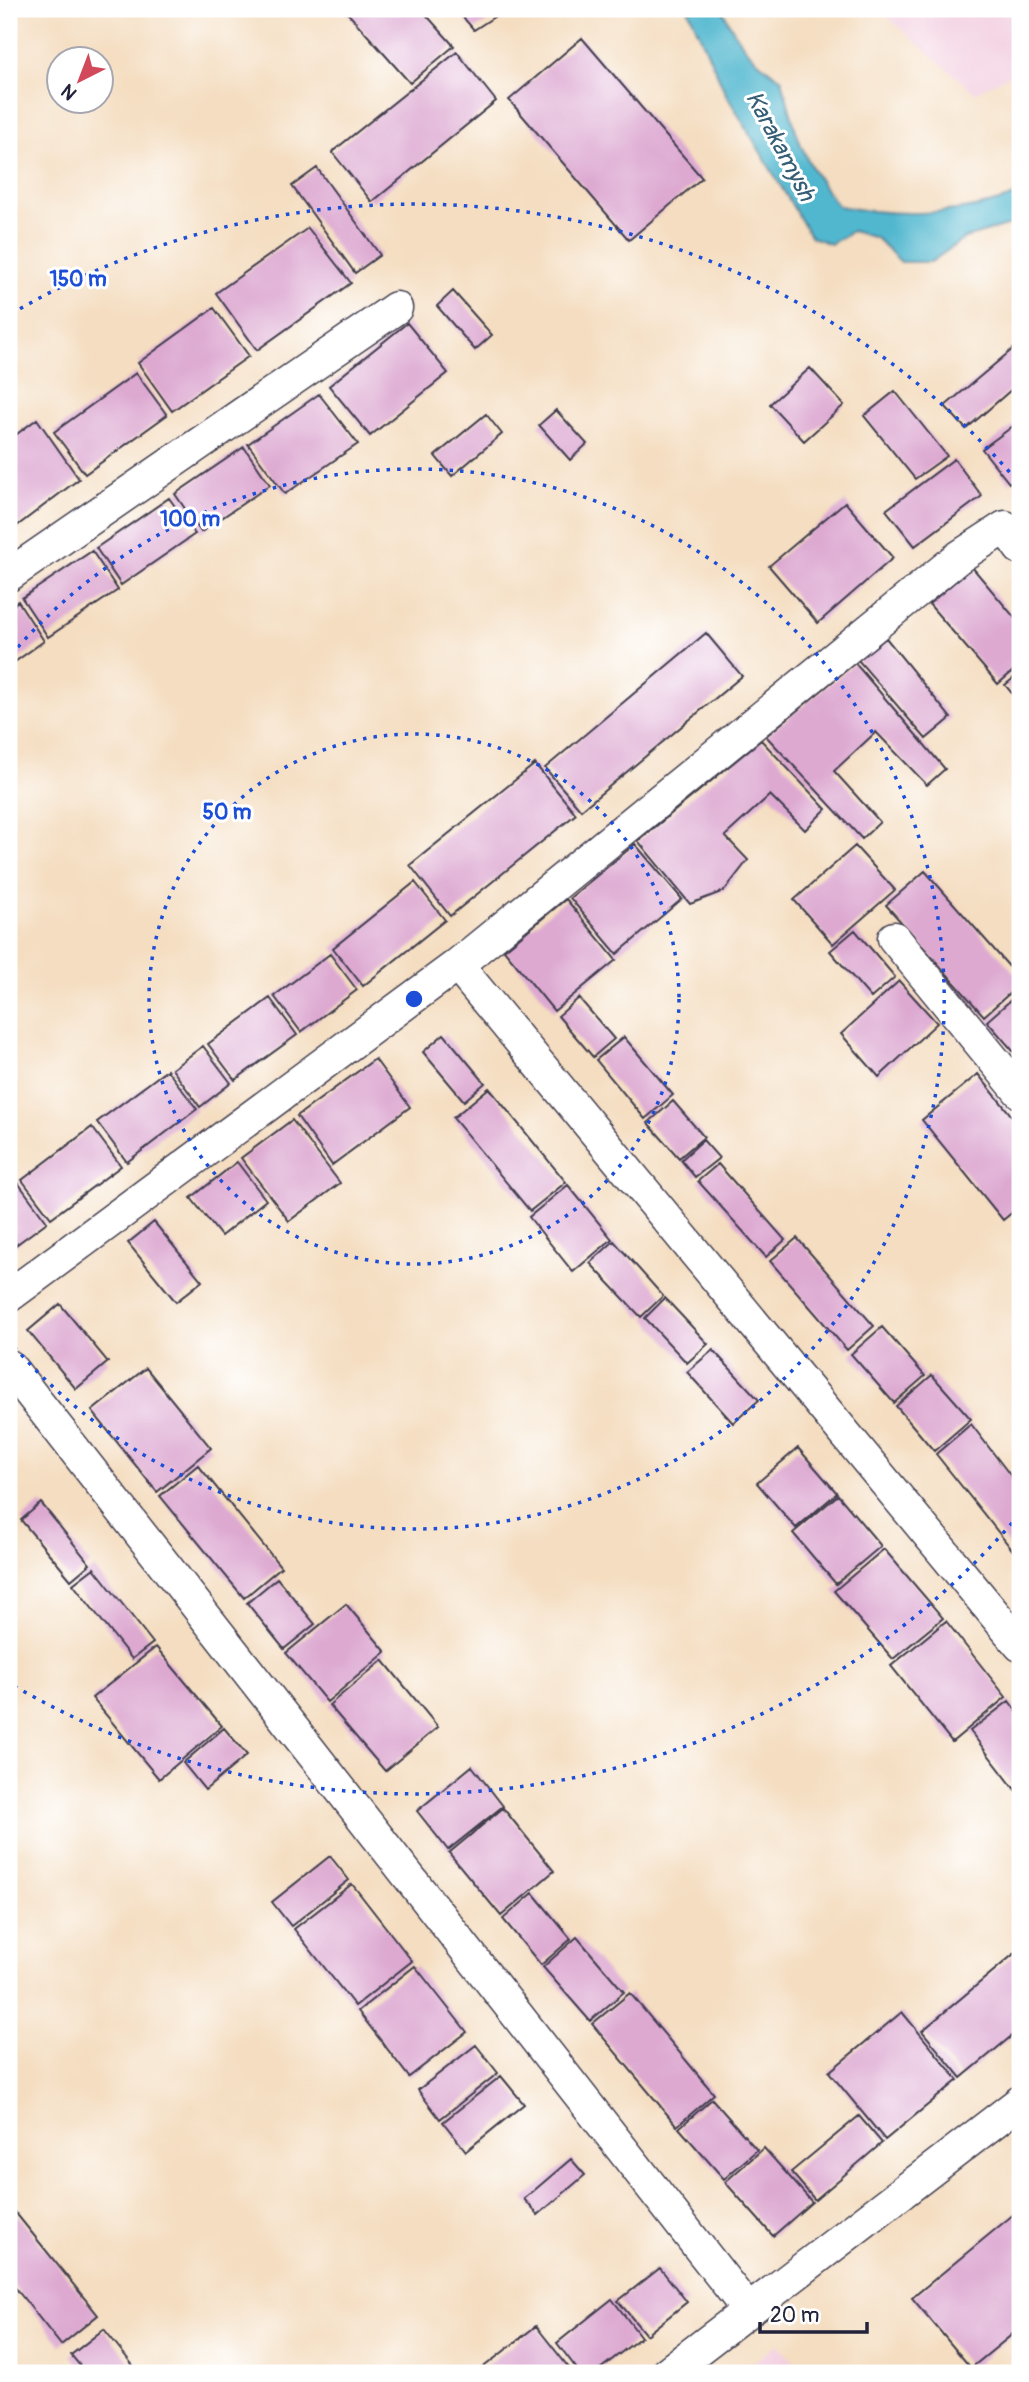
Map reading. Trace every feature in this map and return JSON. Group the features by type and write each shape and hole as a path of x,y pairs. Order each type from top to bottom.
{"street":[{"path":"9,575 396,308"},
{"path":"9,1296 457,965 959,557 1005,527 1020,548"},
{"path":"894,938 1020,1093"},
{"path":"457,965 1020,1645"},
{"path":"9,1366 748,2310"},
{"path":"667,2373 1020,2102"}],"shaded area":[{"path":"878,9 1020,9 1020,69 975,93"},
{"path":"778,2344 802,2373 739,2373"}],"water":[{"name":"Karakamysh","path":"688,9 722,9 746,49 782,79 801,146 816,175 838,206 883,212 930,212 976,207 1020,194 1020,222 965,238 931,262 901,262 876,238 852,231 831,244 811,237 726,94"}],"building":[{"path":"344,9 421,9 454,46 410,83"},
{"path":"456,9 506,9 474,30"},
{"path":"582,38 702,178 629,240 509,100"},
{"path":"457,52 496,101 372,202 332,152"},
{"path":"317,168 380,255 355,273 292,186"},
{"path":"308,228 351,283 257,350 216,293"},
{"path":"453,291 492,335 475,350 437,306"},
{"path":"214,308 249,356 172,411 138,363"},
{"path":"407,323 448,373 370,436 329,386"},
{"path":"1020,343 1020,382 966,429 945,406"},
{"path":"810,368 844,405 804,441 770,404"},
{"path":"136,373 167,415 85,474 54,432"},
{"path":"895,391 947,456 915,479 864,416"},
{"path":"319,394 358,444 285,494 248,444"},
{"path":"556,410 587,444 570,460 539,425"},
{"path":"486,414 502,434 452,476 435,456"},
{"path":"37,419 79,479 9,532 9,440"},
{"path":"1020,421 1020,474 1009,483 982,449"},
{"path":"244,447 270,485 201,532 175,494"},
{"path":"954,459 982,496 915,546 886,510"},
{"path":"169,498 195,534 121,585 96,548"},
{"path":"845,502 893,558 818,623 769,566"},
{"path":"92,551 118,590 48,637 22,598"},
{"path":"972,567 1020,624 1020,665 998,684 929,604"},
{"path":"18,601 44,641 9,666 9,608"},
{"path":"706,633 742,676 581,810 545,768"},
{"path":"886,638 951,718 926,739 858,660"},
{"path":"855,663 945,769 927,785 876,732 834,771 880,822 862,839 766,736"},
{"path":"1020,673 1020,703 1005,685"},
{"path":"761,740 826,809 805,830 770,795 725,836 748,860 724,891 690,904 638,841"},
{"path":"535,764 576,814 450,916 410,865"},
{"path":"635,844 682,899 617,954 570,898"},
{"path":"855,846 895,890 833,944 794,900"},
{"path":"925,871 1020,979 1020,984 984,1016 886,905"},
{"path":"415,882 445,920 363,986 333,948"},
{"path":"566,899 616,960 554,1011 504,950"},
{"path":"855,930 895,977 871,998 830,951"},
{"path":"330,954 357,990 301,1032 274,996"},
{"path":"899,981 937,1023 879,1077 841,1034"},
{"path":"1020,992 1020,1059 987,1021"},
{"path":"270,998 297,1035 235,1080 208,1044"},
{"path":"579,998 614,1039 593,1057 558,1016"},
{"path":"444,1034 485,1083 464,1101 423,1052"},
{"path":"624,1037 673,1095 645,1119 596,1060"},
{"path":"203,1046 231,1083 200,1107 172,1069"},
{"path":"375,1059 410,1107 332,1165 297,1116"},
{"path":"167,1070 197,1109 127,1162 97,1122"},
{"path":"978,1074 1020,1126 1020,1206 1003,1220 922,1120"},
{"path":"489,1088 566,1182 530,1211 453,1118"},
{"path":"673,1101 704,1137 679,1158 648,1123"},
{"path":"292,1120 340,1183 289,1221 241,1158"},
{"path":"92,1127 121,1166 51,1218 22,1180"},
{"path":"703,1140 719,1158 695,1177 681,1160"},
{"path":"237,1162 266,1200 221,1236 191,1198"},
{"path":"718,1164 785,1240 766,1257 698,1181"},
{"path":"13,1176 47,1222 9,1250 9,1179"},
{"path":"568,1185 612,1239 573,1272 529,1217"},
{"path":"154,1222 202,1281 176,1302 128,1243"},
{"path":"797,1238 874,1326 847,1350 770,1261"},
{"path":"614,1241 663,1296 641,1317 590,1263"},
{"path":"665,1298 708,1344 687,1363 645,1318"},
{"path":"60,1304 108,1362 76,1389 28,1331"},
{"path":"882,1327 925,1376 894,1403 851,1354"},
{"path":"713,1350 759,1400 733,1423 687,1372"},
{"path":"146,1368 211,1448 157,1492 92,1411"},
{"path":"932,1375 971,1419 934,1451 896,1406"},
{"path":"971,1424 1020,1488 1020,1546 1014,1552 936,1454"},
{"path":"798,1448 837,1493 796,1528 757,1483"},
{"path":"198,1465 281,1567 244,1598 160,1496"},
{"path":"838,1495 881,1546 836,1584 793,1533"},
{"path":"41,1503 90,1564 71,1580 21,1520"},
{"path":"884,1549 943,1618 893,1659 834,1591"},
{"path":"94,1568 153,1643 132,1659 73,1584"},
{"path":"277,1578 315,1624 284,1649 247,1603"},
{"path":"346,1604 386,1652 327,1702 286,1653"},
{"path":"946,1621 1006,1697 952,1742 891,1666"},
{"path":"156,1647 222,1726 159,1779 92,1698"},
{"path":"383,1660 438,1727 385,1771 329,1705"},
{"path":"1009,1701 1020,1716 1020,1796 970,1731"},
{"path":"224,1728 247,1755 205,1790 183,1763"},
{"path":"472,1766 503,1806 448,1850 417,1811"},
{"path":"503,1808 554,1871 501,1916 449,1853"},
{"path":"330,1856 349,1880 291,1926 272,1902"},
{"path":"352,1884 412,1961 355,2006 294,1929"},
{"path":"533,1893 571,1939 541,1965 503,1919"},
{"path":"577,1937 624,1992 590,2021 543,1967"},
{"path":"1020,1949 1020,2029 961,2078 922,2031"},
{"path":"415,1966 467,2032 409,2077 358,2011"},
{"path":"630,1993 714,2094 677,2126 592,2024"},
{"path":"902,2012 958,2080 885,2140 829,2072"},
{"path":"476,2045 498,2073 440,2119 418,2090"},
{"path":"501,2076 524,2104 466,2151 443,2122"},
{"path":"712,2099 757,2150 724,2179 679,2128"},
{"path":"859,2116 882,2143 815,2200 791,2172"},
{"path":"764,2148 812,2202 773,2236 725,2182"},
{"path":"571,2159 585,2175 538,2215 524,2199"},
{"path":"1020,2209 1020,2328 971,2368 912,2298"},
{"path":"15,2212 98,2315 61,2345 9,2280 9,2217"},
{"path":"660,2268 687,2302 646,2335 618,2301"},
{"path":"612,2299 641,2337 595,2373 580,2373 557,2343"},
{"path":"536,2326 573,2373 476,2373"},
{"path":"104,2329 139,2373 86,2373 71,2355"}]}
